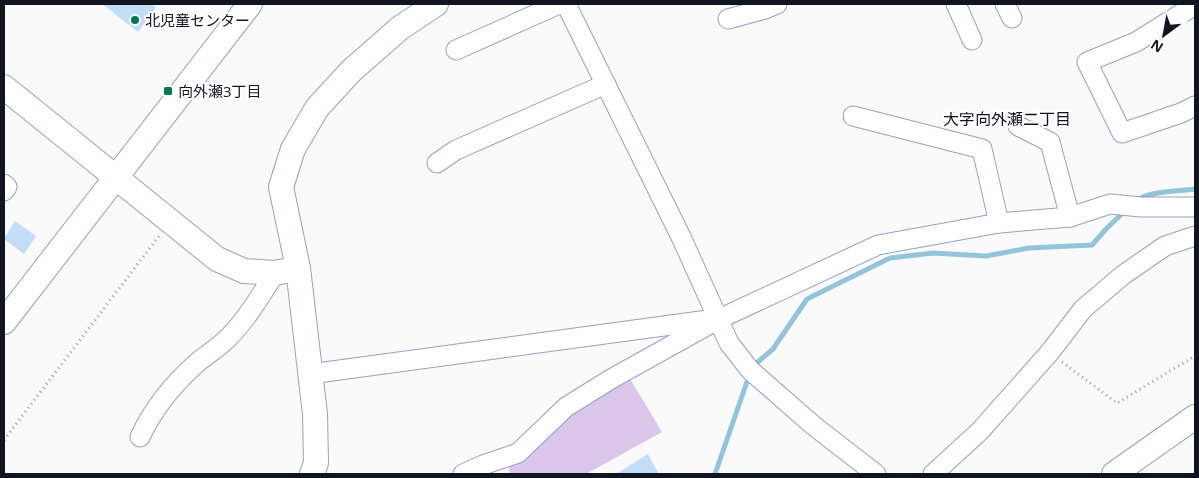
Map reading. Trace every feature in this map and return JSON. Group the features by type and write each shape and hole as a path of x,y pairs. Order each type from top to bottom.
{"street":[{"path":"4,322 250,4"},
{"path":"312,474 316,463 315,414 310,374 287,271 281,187 293,149 317,108 350,71 400,28 436,4"},
{"path":"456,50 559,4"},
{"path":"566,4 682,238 729,343 750,370 814,426 876,474"},
{"path":"728,19 777,4"},
{"path":"956,4 972,40"},
{"path":"1195,5 1136,42 1087,62 1122,133 1181,113 1195,106"},
{"path":"437,162 456,150 606,84"},
{"path":"4,87 217,259 244,271 287,271"},
{"path":"854,116 982,149 999,223"},
{"path":"1018,126 1050,142 1070,217"},
{"path":"4,184 7,187 4,191"},
{"path":"463,474 518,453 566,407 610,379 719,319 878,245 999,223 1070,217 1110,204 1142,207 1195,207"},
{"path":"933,474 980,431 1050,352 1083,309 1123,275 1165,246 1195,236"},
{"path":"140,438 148,420 167,394 196,364 228,338 287,271"},
{"path":"310,374 719,319"},
{"path":"1114,474 1195,416"}],"path":[{"path":"4,440 170,221"},
{"path":"1050,352 1117,403 1195,356"}],"shaded area":[{"path":"629,377 662,432 586,474 510,474 508,464 569,413"}],"building":[{"name":"北児童センター","path":"102,4 151,4 156,7 138,32"},
{"path":"15,221 36,236 24,254 4,239"},
{"path":"648,454 659,474 616,474"}],"waterway":[{"path":"1136,201 1156,193 1195,189"},
{"path":"754,368 773,349 807,299 890,258 933,253 986,256 1029,248 1092,245 1126,210"},
{"path":"715,474 749,376"}],"place":[{"name":"北児童センター","path":"135,20"},
{"name":"向外瀬3丁目","path":"168,91"}],"district":[{"name":"大字向外瀬二丁目","path":"1007,119"}]}
